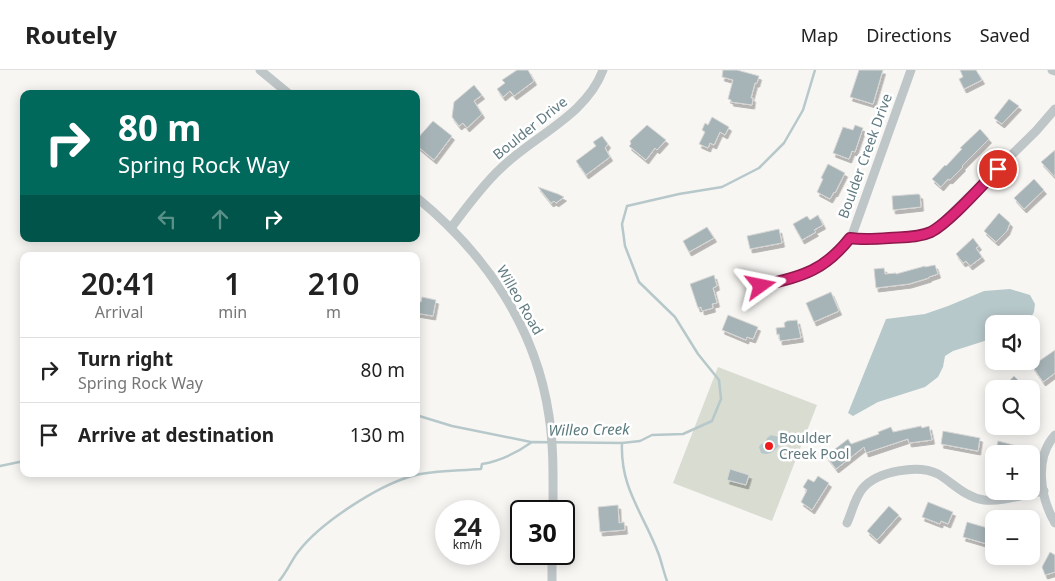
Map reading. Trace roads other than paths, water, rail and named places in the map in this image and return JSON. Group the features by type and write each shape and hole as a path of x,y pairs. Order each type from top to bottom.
{"street":[{"path":"260,70 284,90"},
{"name":"Boulder Drive","path":"451,228 479,191 499,169 521,150 573,112 591,92 604,70"},
{"name":"Boulder Creek Drive","path":"761,286 812,272 837,254 850,238 911,70"},
{"path":"850,238 868,240 913,236 930,232 938,227 1036,132 1055,109"},
{"name":"Willeo Road","path":"420,201 451,228 483,265 505,296 533,351 545,393 552,443 553,500"},
{"path":"1055,435 1046,447 1041,468 1044,491 1051,516 1055,523"},
{"path":"847,523 859,494 870,482 909,469 934,472 964,493 985,500 1044,491"},
{"path":"552,565 552,581"}],"waterway":[{"name":"Willeo Creek","path":"420,474 481,469 482,464 508,456 532,442 622,443 640,441 652,435 683,434 712,421 721,399 719,380 698,354 675,317 639,282 625,246 622,224 627,206 679,194 722,187 759,168 784,143 803,110 815,70"},
{"path":"420,416 452,426 531,442"},
{"path":"622,443 622,459 629,488 653,540 667,581"},
{"path":"0,466 20,462"},
{"name":"Willeo Creek","path":"279,581 298,552 320,529 366,497 409,477"}],"place":[{"name":"Boulder Creek Pool","path":"769,446"}]}
